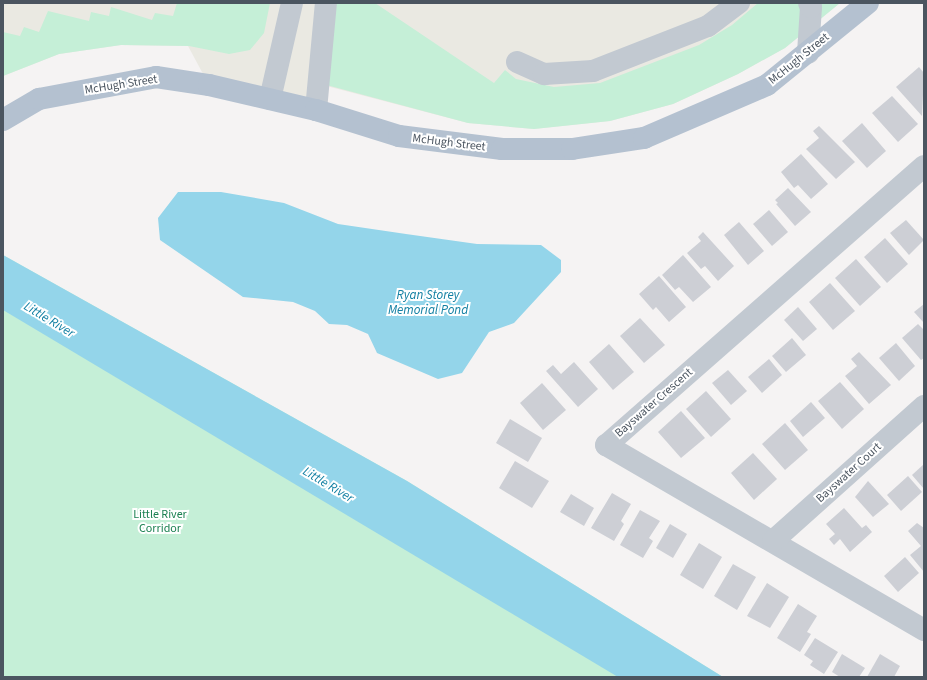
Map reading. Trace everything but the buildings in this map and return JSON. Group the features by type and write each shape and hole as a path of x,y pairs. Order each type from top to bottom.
{"main road":[{"name":"McHugh Street","path":"3,120 39,99 156,78 209,85 270,99 316,110 399,136 502,150 572,149 644,138 767,86 868,3"}],"street":[{"path":"270,99 292,3"},
{"path":"316,110 326,3"},
{"path":"517,62 544,74 593,71 708,26 739,3"},
{"path":"808,53 811,8 809,3"},
{"name":"Bayswater Crescent","path":"924,166 606,445 924,630"},
{"name":"Bayswater Court","path":"773,541 924,406"}],"shaded area":[{"path":"3,3 840,3 785,48 738,74 673,104 610,121 534,129 468,123 319,84 316,110 209,85 188,46 121,45 59,54 3,76"}],"green space":[{"path":"177,3 270,3 264,33 250,50 229,54 189,46 121,45 59,54 3,76 3,32 20,36 24,27 39,32 48,11 89,21 91,12 109,16 111,7 152,20 155,13 173,16"},
{"path":"326,3 375,3 494,83 505,70 516,79 554,87 600,83 699,45 732,25 758,3 840,3 785,48 738,74 673,104 610,121 534,129 468,123 319,83"},
{"name":"Little River Corridor","path":"3,255 407,481 723,677 3,677"}],"water":[{"name":"Ryan Storey Memorial Pond","path":"178,192 221,192 284,203 338,224 406,234 477,244 541,245 561,260 561,272 514,323 489,332 462,373 438,379 377,353 368,334 347,325 329,324 315,311 293,302 243,297 160,240 158,218"},
{"name":"Little River","path":"3,255 407,481 723,677 618,677 3,310"}]}
